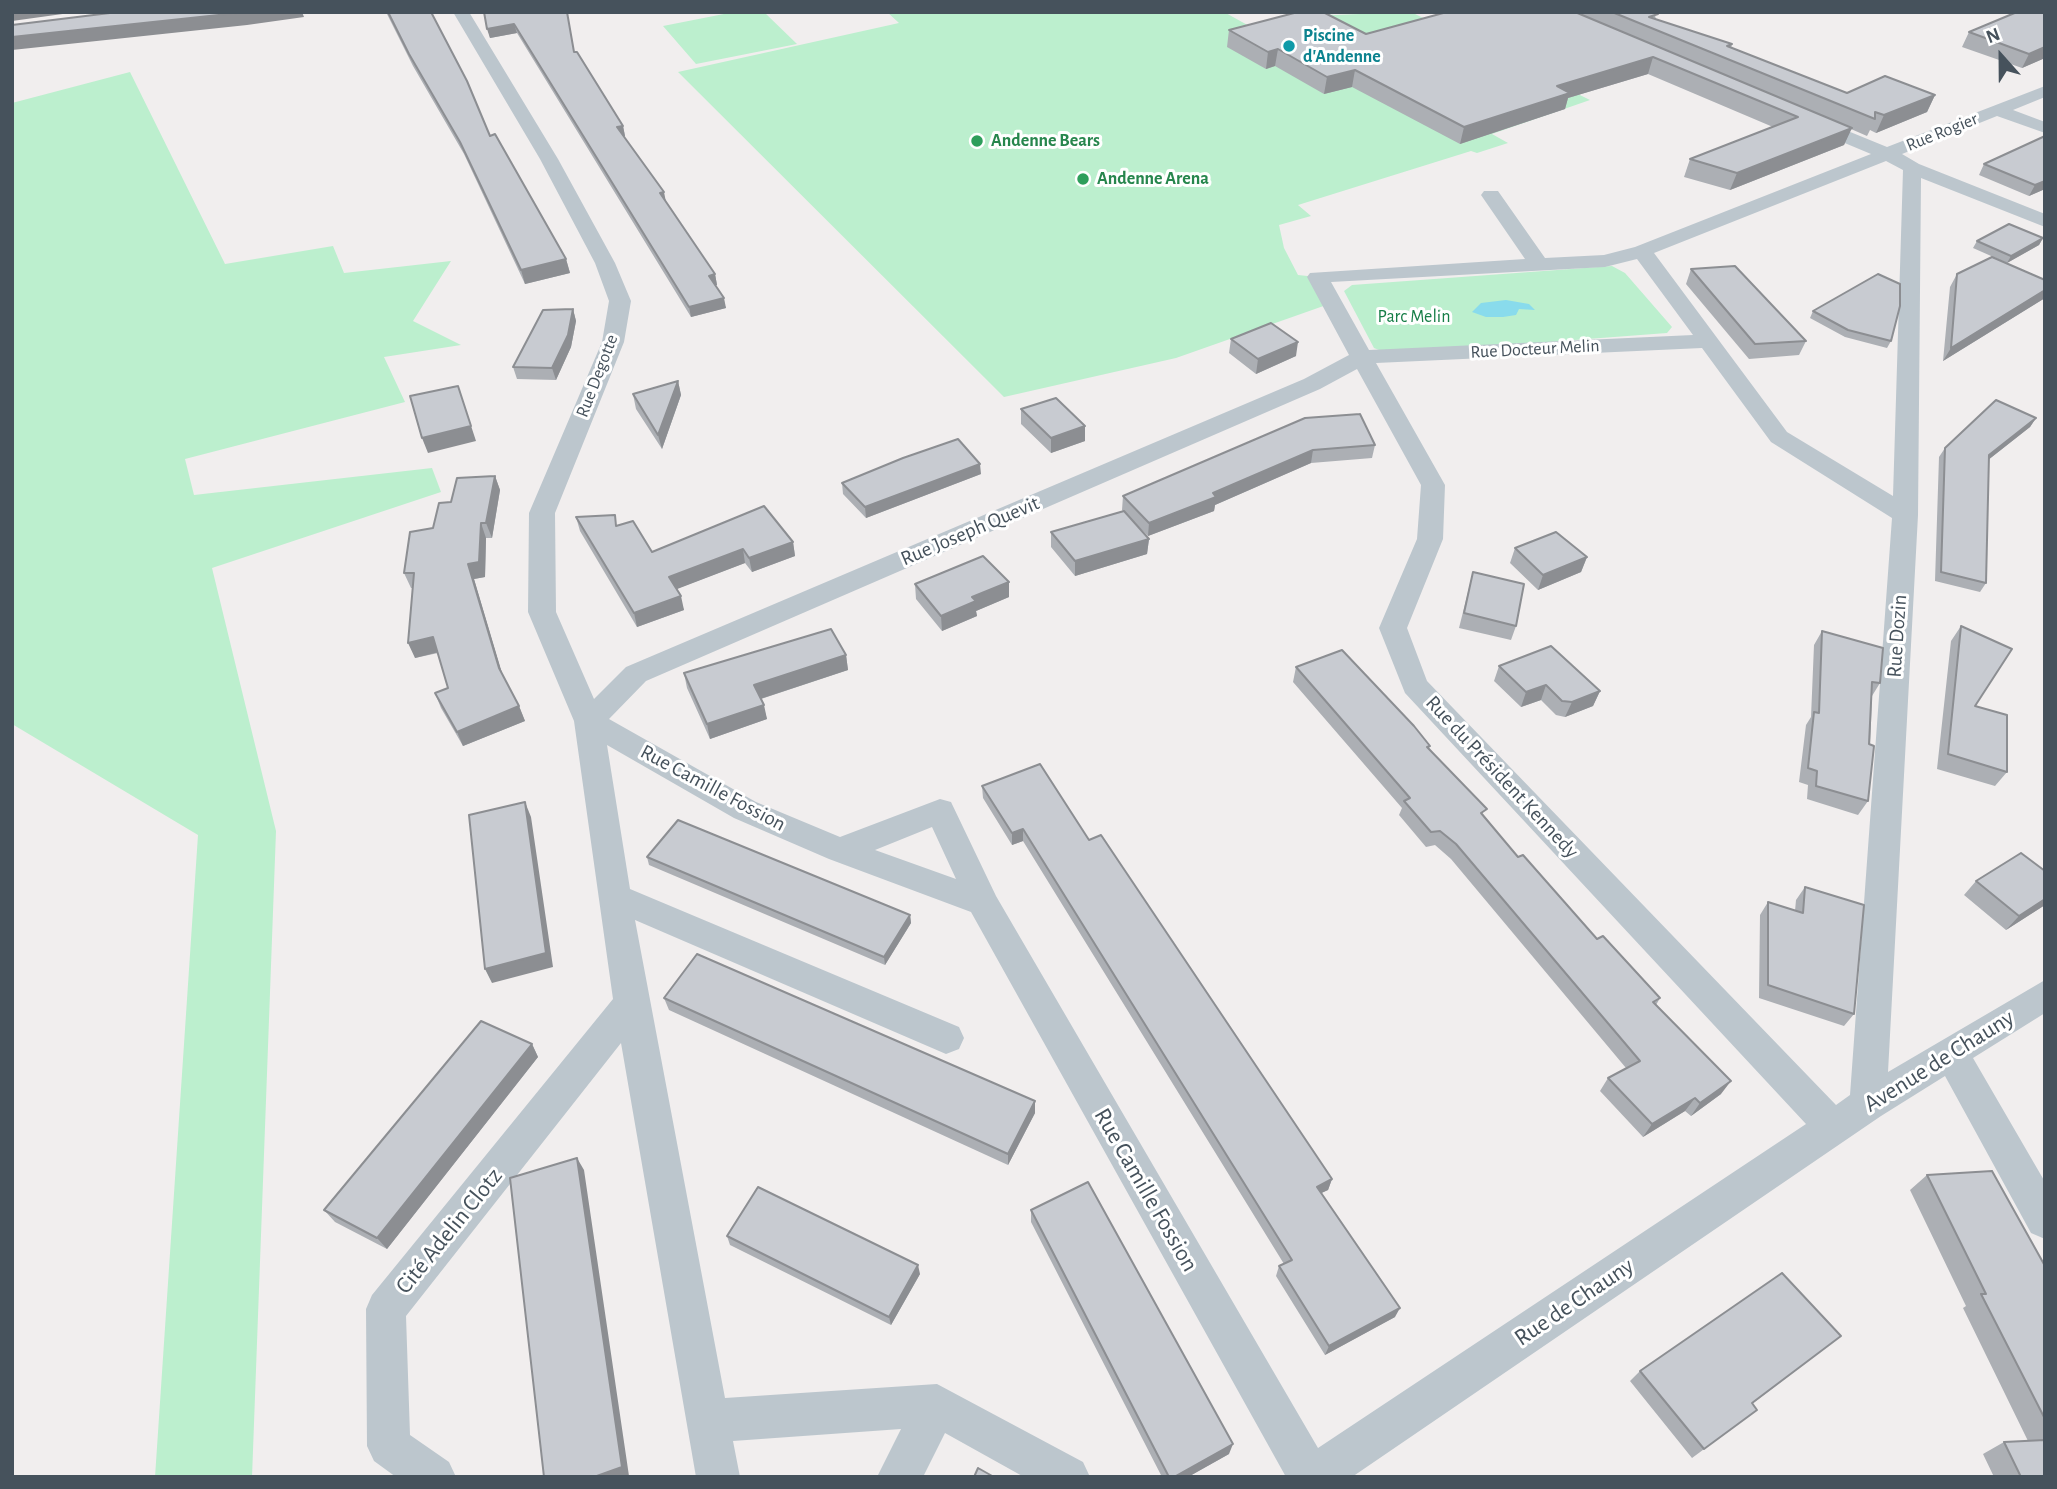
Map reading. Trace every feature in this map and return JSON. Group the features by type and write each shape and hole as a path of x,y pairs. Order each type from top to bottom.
{"street":[{"name":"Rue Degotte","path":"461,12 549,159 605,263 620,301 613,342 542,513 542,612 589,721"},
{"name":"Rue Rogier","path":"1888,154 2045,92"},
{"name":"Rue Rogier","path":"1996,110 2045,128"},
{"path":"1799,117 1888,154 1912,168 2045,221"},
{"path":"1491,195 1539,265 1605,261 1642,251 1888,154"},
{"name":"Rue Dozin","path":"1868,1104 1905,515 1912,168"},
{"path":"1642,251 1779,437 1905,515"},
{"name":"Rue du Président Kennedy","path":"1539,265 1317,277 1433,485 1430,539 1393,628 1415,686 1834,1128"},
{"name":"Rue Docteur Melin","path":"1362,357 1708,341"},
{"name":"Rue Joseph Quevit","path":"589,721 636,674 1312,384 1362,357"},
{"name":"Rue Camille Fossion","path":"589,721 745,810 840,850 983,903"},
{"path":"589,721 631,1003 718,1477"},
{"name":"Rue Camille Fossion","path":"840,850 940,811 983,903 1312,1477"},
{"path":"614,896 946,1038"},
{"name":"Avenue de Chauny","path":"1834,1128 1868,1104 2045,995"},
{"name":"Cité Adelin Clotz","path":"434,1477 389,1446 386,1309 631,1003"},
{"path":"1952,1054 2045,1220"},
{"name":"Rue de Chauny","path":"1312,1477 1834,1128"},
{"path":"707,1421 937,1405 1068,1477"},
{"path":"899,1477 937,1405"}],"green space":[{"path":"734,12 764,12 797,44 696,64 663,26"},
{"name":"Andenne Arena","path":"887,12 1224,12 1251,27 1312,12 1334,15 1411,12 1590,100 1492,134 1508,143 1477,153 1471,151 1298,205 1311,216 1279,225 1284,248 1298,275 1317,277 1332,303 1176,358 1004,397 678,72 899,23"},
{"path":"130,72 225,264 333,246 344,273 451,261 413,321 461,345 384,357 405,402 185,459 194,495 432,468 441,492 212,568 276,831 252,1477 155,1477 198,835 12,724 12,103"},
{"name":"Parc Melin","path":"1612,266 1625,273 1672,327 1667,333 1389,354 1374,348 1344,291 1352,285"}],"water":[{"path":"1506,300 1529,304 1535,310 1519,309 1516,315 1503,317 1486,317 1472,312 1481,303"}],"building":[{"path":"118,12 247,12 12,37 12,25"},
{"path":"388,12 431,12 467,81 490,136 495,134 566,259 521,270 460,142"},
{"path":"484,12 567,12 574,52 577,52 623,126 617,127 664,192 660,193 715,274 709,276 724,298 689,307 514,24 487,29"},
{"path":"1298,12 1323,12 1366,34 1447,12 1575,12 1852,128 1737,173 1690,159 1798,117 1653,57 1557,86 1570,93 1464,127 1355,70 1327,77 1278,49 1268,52 1229,30"},
{"path":"1612,12 1654,12 1658,14 1649,17 1732,44 1727,46 1847,93 1885,76 1935,95 1884,115 1875,112 1875,119"},
{"path":"2017,12 2045,12 2045,47 2029,54 1969,32"},
{"path":"2045,136 2045,181 2035,185 1984,164"},
{"path":"2009,224 2043,238 2011,256 1977,241"},
{"path":"1992,257 2045,280 2045,290 1951,348 1957,274"},
{"path":"1735,266 1806,341 1755,344 1691,269"},
{"path":"1878,274 1900,284 1900,306 1891,341 1848,330 1813,311"},
{"path":"573,309 568,335 552,368 513,367 543,310"},
{"path":"1271,323 1298,342 1258,359 1231,339"},
{"path":"678,381 658,435 633,394"},
{"path":"458,386 471,426 422,438 410,396"},
{"path":"1056,398 1085,426 1051,438 1021,409"},
{"path":"1996,400 2036,418 1989,455 1986,583 1941,572 1945,448"},
{"path":"1360,414 1375,445 1313,450 1213,493 1216,497 1149,523 1123,496 1305,418"},
{"path":"958,439 980,464 865,507 842,483 903,458"},
{"path":"495,476 486,523 481,523 479,562 468,564 499,668 519,706 457,732 435,693 448,688 433,637 408,643 414,573 404,573 410,532 433,528 439,503 451,502 457,478"},
{"path":"764,506 793,542 749,558 743,549 669,577 681,596 634,613 576,517 615,515 616,526 633,521 652,552"},
{"path":"1124,511 1149,539 1075,561 1051,532"},
{"path":"1556,532 1587,557 1543,575 1515,548"},
{"path":"983,556 1009,582 972,597 976,601 941,616 915,584"},
{"path":"1473,572 1524,584 1516,626 1464,613"},
{"path":"1961,626 2012,649 1975,706 2007,715 2007,772 1948,754"},
{"path":"831,629 846,655 754,685 764,705 707,724 684,673"},
{"path":"1822,631 1883,648 1880,683 1872,682 1869,744 1874,746 1868,801 1816,786 1817,771 1808,768 1814,712 1819,713"},
{"path":"1551,646 1600,691 1572,702 1562,701 1546,685 1526,692 1499,666"},
{"path":"1342,650 1414,726 1430,746 1427,747 1487,809 1481,813 1518,857 1523,855 1597,939 1603,936 1660,998 1653,1002 1731,1081 1700,1103 1695,1098 1652,1124 1608,1078 1640,1061 1456,844 1440,831 1431,832 1404,801 1410,798 1296,667"},
{"path":"1040,764 1089,840 1101,835 1332,1179 1317,1187 1400,1308 1329,1346 1279,1266 1292,1260 1023,829 1012,833 982,786"},
{"path":"525,802 546,953 485,969 469,815"},
{"path":"678,820 910,915 884,957 647,857"},
{"path":"2021,853 2045,871 2045,899 2019,916 1976,881"},
{"path":"1805,887 1864,905 1854,1014 1768,985 1768,902 1803,913"},
{"path":"697,954 1035,1101 1008,1154 664,998"},
{"path":"481,1021 532,1044 377,1238 324,1210"},
{"path":"577,1158 622,1467 594,1477 544,1477 510,1178"},
{"path":"1992,1171 2045,1266 2045,1419 1981,1294 1986,1294 1927,1175"},
{"path":"1088,1182 1233,1444 1174,1477 1169,1477 1031,1210"},
{"path":"758,1187 918,1265 889,1317 727,1236"},
{"path":"1782,1273 1841,1336 1752,1403 1757,1410 1704,1449 1640,1371"},
{"path":"2045,1440 2045,1477 2021,1477 2004,1442"},
{"path":"978,1468 994,1477 974,1477"}],"place":[{"name":"Piscine d'Andenne","path":"1289,46"},
{"name":"Andenne Bears","path":"977,141"},
{"name":"Andenne Arena","path":"1083,179"}]}
